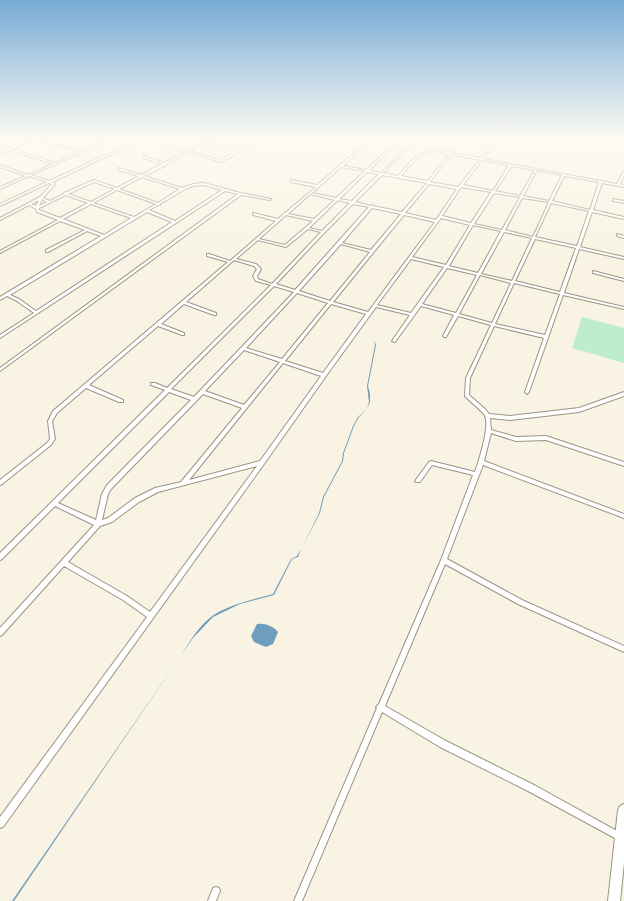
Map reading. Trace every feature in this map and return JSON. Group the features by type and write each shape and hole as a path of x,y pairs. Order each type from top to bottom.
{"street":[{"path":"0,188 19,180"},
{"path":"0,219 41,198 54,184 41,180"},
{"path":"0,205 56,180"},
{"path":"0,252 136,180"},
{"path":"152,180 182,189"},
{"path":"0,483 49,444 53,439 50,421 55,412 324,180"},
{"path":"257,239 286,246 307,228 356,180"},
{"path":"0,557 274,284 375,180"},
{"path":"414,180 522,196 624,218"},
{"path":"183,483 430,180"},
{"path":"0,824 466,180"},
{"path":"394,341 448,266 472,224 502,180"},
{"path":"445,336 531,180"},
{"path":"298,901 444,560 481,462 489,431 488,416 467,396 466,387 468,378 561,180"},
{"path":"590,180 624,186"},
{"path":"618,185 620,180"},
{"path":"37,208 94,181 159,204"},
{"path":"292,181 317,186"},
{"path":"527,392 601,182"},
{"path":"0,299 133,218 148,211 182,189 200,184 240,194 270,199"},
{"path":"0,337 224,190"},
{"path":"309,193 335,200 403,213 472,224 533,239 624,258"},
{"path":"65,194 133,218"},
{"path":"0,370 240,194"},
{"path":"41,198 50,202"},
{"path":"37,208 41,198"},
{"path":"614,200 624,202"},
{"path":"30,204 38,210 103,236"},
{"path":"0,633 98,524 105,494 109,487 244,348 372,206"},
{"path":"148,211 174,222"},
{"path":"254,214 278,220"},
{"path":"286,214 314,220"},
{"path":"307,228 323,232"},
{"path":"47,251 87,230"},
{"path":"618,235 624,237"},
{"path":"340,243 371,251"},
{"path":"208,255 254,265 259,269 255,276 257,280 369,314"},
{"path":"410,258 624,308"},
{"path":"594,272 624,280"},
{"path":"7,295 18,300 36,313"},
{"path":"183,302 215,314"},
{"path":"421,305 493,325 547,337"},
{"path":"375,306 413,316"},
{"path":"158,324 183,334"},
{"path":"244,348 324,375"},
{"path":"154,384 194,399"},
{"path":"86,386 121,401"},
{"path":"202,392 245,407"},
{"path":"488,416 510,418 579,410 624,394"},
{"path":"489,431 516,439 546,438 624,464"},
{"path":"481,462 624,516"},
{"path":"54,503 98,524 110,520 137,500 158,490 262,463"},
{"path":"418,481 431,463 476,474"},
{"path":"444,560 520,602 624,648"},
{"path":"64,562 125,598 151,616"},
{"path":"380,707 443,744 533,789 622,838"},
{"path":"614,901 624,810"},
{"path":"212,901 216,891"}],"green space":[{"path":"582,317 624,328 624,363 572,348"}],"water":[{"path":"374,340 376,345 368,386 370,402 367,409 369,402 367,386 375,345"},
{"path":"367,409 359,417 354,426 344,453 343,461 324,497 320,513 303,546 319,513 323,497 342,461 343,453 353,426 358,417"},
{"path":"301,549 298,557 292,559 274,595 240,604 213,617 193,638 182,654 199,629 211,617 233,606 273,594 291,559 297,556"},
{"path":"257,624 269,625 278,632 273,644 266,647 254,642 251,636"},
{"path":"177,661 14,901 12,901"}]}
